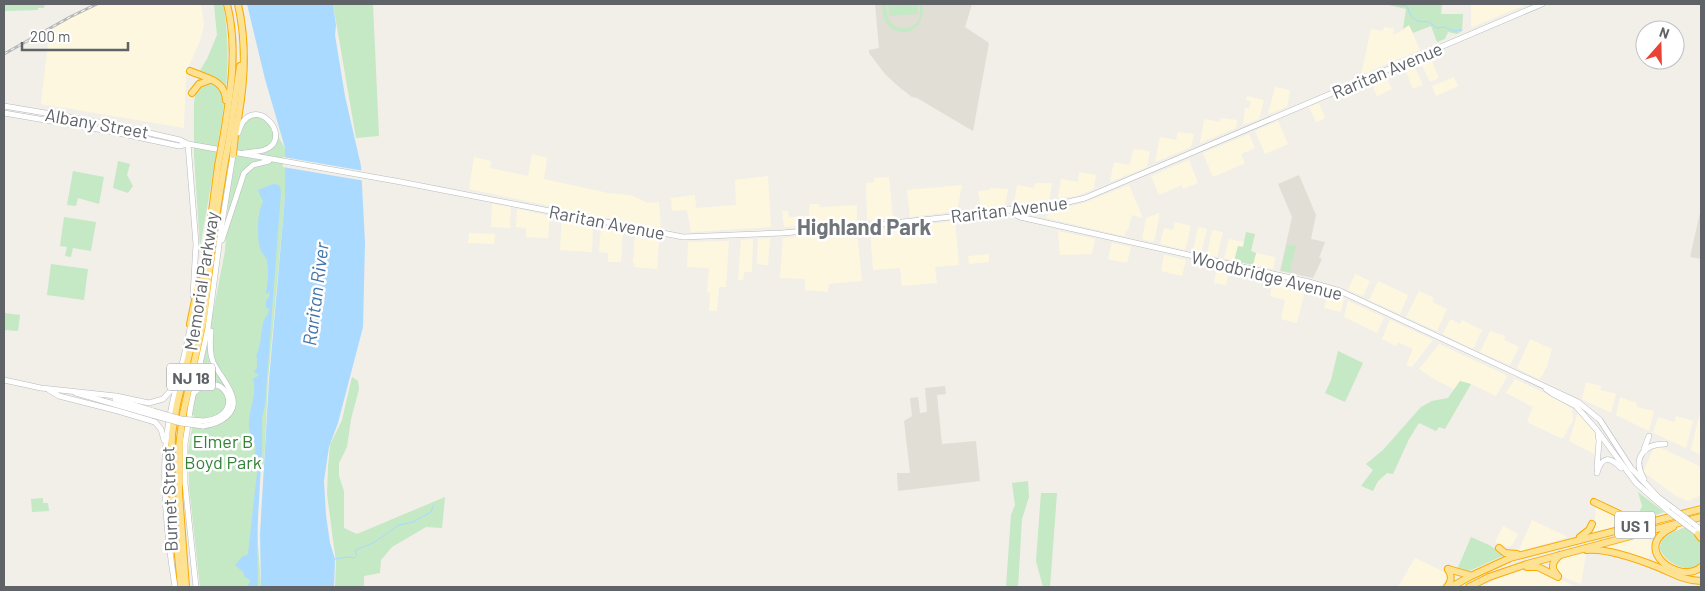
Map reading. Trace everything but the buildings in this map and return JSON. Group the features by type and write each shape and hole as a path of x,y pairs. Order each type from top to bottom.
{"highway":[{"name":"Memorial Parkway","path":"226,4 231,24 233,50 232,78 226,119 232,135"},
{"name":"Memorial Parkway","path":"181,587 171,481 171,449 176,411 199,310 211,216 232,135 240,53 236,4"},
{"path":"190,71 220,84 225,91 226,119"},
{"path":"192,94 199,84 212,80"},
{"path":"232,135 235,154"},
{"name":"Memorial Parkway","path":"186,587 179,493 179,447 183,414 204,318 214,229 224,168"},
{"path":"190,324 211,216"},
{"path":"1594,502 1630,519 1657,520"},
{"name":"US 1","path":"1449,587 1494,564 1526,554 1700,509"},
{"name":"US 1","path":"1469,587 1489,577 1569,552 1691,524 1701,517"},
{"path":"1568,543 1586,533 1592,524"},
{"path":"1691,524 1661,534 1656,542 1656,553 1663,563 1684,572 1692,573 1701,567"},
{"path":"1499,548 1508,553 1526,554"},
{"path":"1569,552 1600,550 1630,557 1683,578 1701,581"},
{"path":"1510,570 1529,566 1538,567 1558,577 1554,572 1553,566 1554,561 1560,555"},
{"path":"1449,587 1451,574 1448,569 1471,576"}],"main road":[{"name":"Raritan Avenue","path":"276,161 688,237 818,230 1064,203 1085,198 1542,4"},
{"name":"Albany Street","path":"4,106 111,124 180,140 188,144 276,161"},
{"name":"Albany Street","path":"4,113 110,131 180,146 188,144"},
{"path":"101,395 181,423 217,423 224,420 230,413 233,404 231,391 218,372 211,357 210,345 211,312 224,168 235,154 266,149 273,142 275,132 272,123 268,119 263,116 254,115 243,121 232,135"},
{"name":"Burnet Street","path":"174,587 166,505 164,452 170,414 190,324 196,252 188,144"},
{"path":"216,264 225,229 244,173 256,164 276,161"},
{"name":"Woodbridge Avenue","path":"1008,209 1020,217 1327,286 1577,404 1600,420 1630,468 1649,488"},
{"path":"196,587 184,464 187,430 211,312"},
{"path":"4,380 46,389 84,392 153,403 168,396 177,382"},
{"path":"194,394 202,386 211,384 222,387 228,394 229,404 224,414 204,424"},
{"path":"46,389 60,396 155,422 163,433 164,452"},
{"path":"73,392 152,413"},
{"path":"1577,404 1636,483"},
{"path":"1596,429 1599,441 1597,472 1601,462 1610,459 1636,483 1691,524 1701,535"},
{"path":"1649,436 1640,460 1641,475 1649,488 1671,510"},
{"path":"1644,450 1652,445 1665,444"}],"shaded area":[{"path":"97,4 201,4 204,24 201,38 186,73 184,128 41,104 50,27"},
{"path":"875,4 972,4 965,27 989,43 973,131 917,98 912,97 885,74 869,53 869,50 879,48"},
{"path":"1471,4 1527,4 1473,27 1471,26"},
{"path":"1409,25 1420,50 1361,75 1371,29 1383,31 1384,27 1394,29 1393,35"},
{"path":"1430,57 1439,78 1430,82 1420,61"},
{"path":"1413,63 1423,85 1413,89 1404,67"},
{"path":"1385,76 1392,89 1377,96 1371,82"},
{"path":"1454,77 1458,86 1436,96 1432,86"},
{"path":"1275,87 1290,90 1287,107 1268,114"},
{"path":"1247,96 1264,100 1259,119 1243,125 1245,108 1249,109 1251,101 1246,100"},
{"path":"1319,103 1325,118 1316,122 1309,107"},
{"path":"1221,118 1237,120 1236,128 1200,143 1204,119 1220,122"},
{"path":"1278,121 1288,144 1265,154 1255,131"},
{"path":"1178,132 1194,134 1191,147 1155,162 1160,137 1176,140"},
{"path":"1249,134 1255,148 1241,154 1245,163 1213,177 1203,153"},
{"path":"1133,149 1150,151 1147,167 1110,182 1114,162 1130,165"},
{"path":"532,154 547,158 544,179 608,193 630,195 648,203 659,202 661,229 469,189 474,157 491,161 490,168 528,176"},
{"path":"1189,160 1198,183 1183,189 1181,184 1159,195 1151,176"},
{"path":"1079,172 1096,175 1094,189 1077,196 1058,198 1061,179 1078,182"},
{"path":"1299,175 1316,215 1311,239 1325,242 1319,258 1322,259 1313,278 1280,271 1292,217 1278,184"},
{"path":"768,176 771,227 691,232 687,210 672,211 671,198 695,195 696,208 736,205 735,180"},
{"path":"889,177 893,218 867,221 866,183 874,182 874,178"},
{"path":"1035,183 1052,183 1049,200 1014,204 1017,185 1034,188"},
{"path":"962,185 957,211 910,217 907,190"},
{"path":"1129,185 1143,218 1132,215 1124,236 1046,218 1051,210 1081,204"},
{"path":"991,188 1008,189 1005,205 981,208 978,191"},
{"path":"492,204 511,207 510,228 491,227"},
{"path":"810,204 819,204 820,207 857,205 857,221 784,227 782,211 788,211 789,217 809,216"},
{"path":"1701,208 1701,259 1690,257"},
{"path":"517,209 550,216 548,238 526,237 526,228 516,227"},
{"path":"1159,213 1154,242 1142,239 1146,218"},
{"path":"562,219 593,225 592,252 560,250"},
{"path":"955,221 959,265 935,267 937,283 902,286 900,268 873,270 870,231"},
{"path":"1175,222 1191,226 1185,250 1160,244 1164,228 1173,230"},
{"path":"601,227 623,231 621,262 608,262 608,253 599,252"},
{"path":"1198,227 1207,229 1201,253 1193,251"},
{"path":"1212,230 1223,232 1217,257 1207,254"},
{"path":"1058,231 1095,239 1092,254 1060,255"},
{"path":"857,232 862,281 829,284 828,292 805,290 805,279 780,278 783,238"},
{"path":"469,233 495,234 494,244 468,243"},
{"path":"635,234 659,239 657,269 634,267"},
{"path":"770,238 768,265 757,264 758,239"},
{"path":"753,239 752,272 744,272 743,280 738,280 741,240"},
{"path":"1229,239 1244,242 1243,247 1238,246 1235,261 1224,258"},
{"path":"729,241 726,287 719,287 717,311 709,311 710,293 707,292 709,268 687,267 688,242"},
{"path":"1112,243 1131,247 1127,263 1108,259"},
{"path":"1256,253 1275,257 1273,269 1253,265"},
{"path":"989,254 989,262 969,264 968,256"},
{"path":"1164,255 1186,260 1182,276 1161,271"},
{"path":"1217,267 1229,270 1226,285 1214,283"},
{"path":"1355,274 1370,281 1363,296 1348,290"},
{"path":"1273,279 1306,287 1297,323 1281,319 1285,300 1270,296"},
{"path":"1378,281 1408,295 1400,314 1369,300"},
{"path":"1419,291 1434,298 1432,302 1447,309 1437,331 1406,317"},
{"path":"1328,292 1344,298 1341,312 1324,308"},
{"path":"1348,301 1384,317 1377,333 1344,317"},
{"path":"1450,319 1460,324 1462,320 1482,330 1473,349 1443,334"},
{"path":"1390,320 1433,340 1412,367 1406,365 1413,349 1398,342 1396,346 1382,339"},
{"path":"1490,331 1505,336 1504,340 1519,347 1510,365 1480,352"},
{"path":"1530,339 1552,349 1547,366 1539,379 1517,368"},
{"path":"1439,344 1506,375 1507,377 1496,396 1460,381 1454,389 1419,369"},
{"path":"1515,379 1561,401 1572,409 1573,420 1563,438 1527,422 1533,407 1506,393"},
{"path":"1586,382 1601,386 1600,390 1616,394 1611,413 1582,399"},
{"path":"945,386 946,394 937,395 942,444 976,441 980,481 898,491 897,473 910,473 904,421 912,416 910,398 918,397 920,413 927,412 925,388"},
{"path":"1620,397 1637,403 1636,407 1654,411 1649,431 1616,415"},
{"path":"1701,408 1701,455 1691,450"},
{"path":"1578,412 1598,437 1596,455 1569,441"},
{"path":"1676,416 1693,421 1686,448 1653,433 1658,417 1674,422"},
{"path":"1655,445 1701,467 1701,495 1688,501 1676,496 1643,472"},
{"path":"1596,506 1631,522 1594,532"},
{"path":"1532,520 1568,537 1518,552"},
{"path":"1503,526 1518,534 1513,544 1509,547 1495,542"},
{"path":"1647,533 1652,546 1648,561 1607,547"},
{"path":"1586,554 1581,584 1560,576 1556,563 1563,557"},
{"path":"1415,558 1444,572 1448,576 1447,581 1439,587 1398,587"},
{"path":"1529,568 1540,570 1572,585 1571,587 1481,587 1501,577"}],"green space":[{"path":"4,4 45,4 44,8 38,8 38,10 4,11"},
{"path":"223,4 228,62 227,80 200,249 194,156 194,103 199,72 207,59 217,35 214,5"},
{"path":"333,4 373,4 379,136 356,138"},
{"path":"882,4 886,4 887,14 892,24 899,28 908,28 919,20 920,4 923,4 919,24 907,32 893,29 887,24 883,16"},
{"path":"888,4 917,4 918,14 889,16"},
{"path":"1384,4 1442,5 1441,14 1463,14 1462,31 1457,34 1448,32 1445,39 1437,42 1431,26 1413,33 1409,25 1403,29 1406,9"},
{"name":"Elmer B Boyd Park","path":"251,117 259,117 270,123 285,148 285,197 268,381 264,464 257,466 258,544 261,587 200,587 189,486 188,452 194,415 191,415 194,393 198,389 200,368 204,359 225,251 228,202 240,130 241,126"},
{"path":"118,161 130,164 127,175 133,186 128,193 113,188"},
{"path":"73,171 104,177 99,204 78,198 76,206 67,205"},
{"path":"64,217 96,222 91,251 73,248 71,257 65,256 67,247 60,246"},
{"path":"1246,232 1255,234 1251,251 1256,253 1253,265 1234,261 1238,246 1243,247"},
{"path":"1287,245 1296,246 1290,272 1281,270"},
{"path":"51,264 88,269 84,300 47,295"},
{"path":"5,313 20,315 18,331 4,330"},
{"path":"1338,351 1363,363 1345,402 1325,393 1331,380"},
{"path":"352,377 358,381 359,389 351,419 347,447 339,463 339,476 344,491 344,528 357,534 445,497 442,528 426,527 392,547 381,560 380,573 364,576 364,586 367,587 335,587 336,562 327,494 328,467 330,445 342,420"},
{"path":"1460,381 1471,384 1445,429 1439,427 1436,431 1419,423 1409,439 1393,474 1387,473 1378,481 1373,491 1361,486 1373,470 1366,464 1383,450 1421,407 1432,401 1448,398"},
{"path":"1028,481 1029,497 1022,519 1018,587 1006,587 1011,515 1015,505 1012,483"},
{"path":"1638,492 1664,512 1646,519 1636,519 1642,506"},
{"path":"1041,493 1057,493 1050,587 1043,587 1036,561"},
{"path":"43,498 43,503 48,503 49,511 32,512 31,499"},
{"path":"1687,526 1701,540 1701,562 1692,569 1673,564 1662,554 1660,549 1661,543 1666,536"},
{"path":"1471,537 1505,555 1467,572 1457,570"}],"water":[{"name":"Raritan River","path":"247,4 333,4 336,25 335,35 345,96 361,166 365,242 363,327 338,423 329,447 324,481 326,515 330,543 335,559 334,587 261,587 260,534 269,380 285,197 285,148 265,79"},
{"path":"273,184 279,185 281,191 265,404 262,419 257,535 258,587 246,587 250,580 235,565 242,557 248,554 258,464 254,456 255,444 249,431 249,420 254,390 253,379 258,376 254,372 257,368 256,356 264,320 269,311 266,308 266,301 270,295 269,292 266,294 267,261 261,250 258,238 258,225 263,202 258,190"}],"pier":[{"path":"283,157 364,171 365,181 283,167"}],"waterway":[{"path":"1392,4 1407,6 1411,16 1417,21 1429,22 1437,28 1444,27 1454,31 1462,30"},
{"path":"335,559 354,558 357,555 355,550 373,543 399,525 413,522 431,512 433,506"}],"railway":[{"path":"4,54 97,4"}],"district":[{"name":"Highland Park","path":"864,226"}]}
